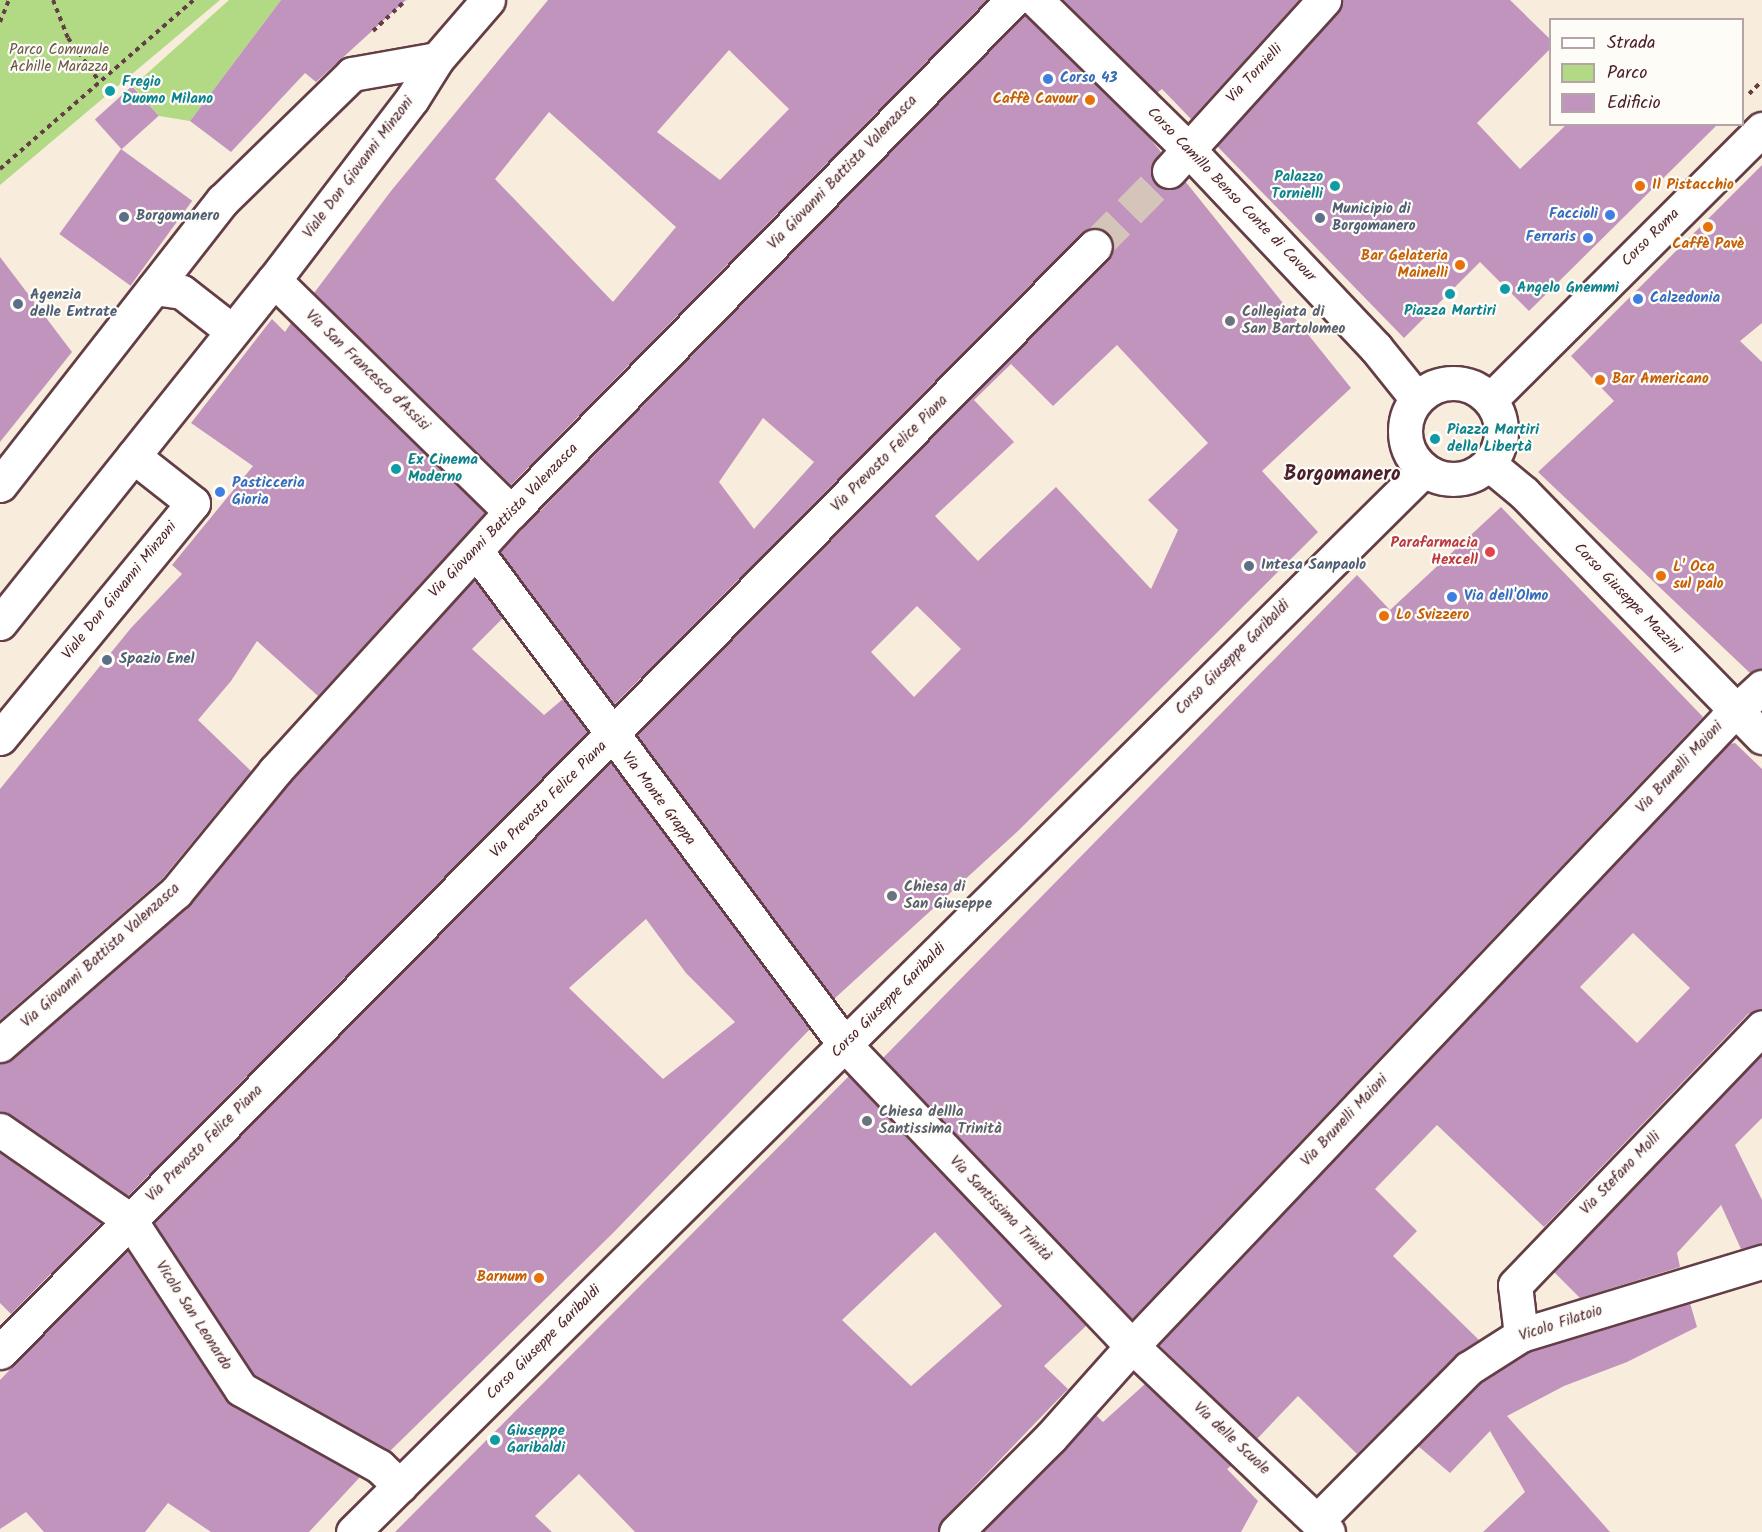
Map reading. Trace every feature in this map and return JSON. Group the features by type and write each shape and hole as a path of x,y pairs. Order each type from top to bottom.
{"street":[{"name":"Viale Don Giovanni Minzoni","path":"0,623 274,280 412,99 437,59 488,0"},
{"name":"Via Giovanni Battista Valenzasca","path":"0,1045 176,892 275,771 511,512 1013,0"},
{"name":"Corso Camillo Benso Conte di Cavour","path":"1036,0 1178,160 1376,348 1417,399"},
{"name":"Via Tornielli","path":"1178,160 1324,0"},
{"path":"0,485 223,200 352,74 437,59"},
{"name":"Corso Roma","path":"1490,400 1762,129"},
{"name":"Via Prevosto Felice Piana","path":"0,1352 612,738 1095,246"},
{"name":"Via San Francesco d'Assisi","path":"274,280 511,512"},
{"path":"154,288 182,292 232,331"},
{"path":"1462,383 1490,400 1502,425 1499,446 1489,464 1464,479 1436,477 1424,470 1406,443 1408,412 1417,399 1430,388 1462,383"},
{"name":"Viale Don Giovanni Minzoni","path":"0,738 193,503 133,456"},
{"name":"Corso Giuseppe Mazzini","path":"1489,464 1524,493 1762,737"},
{"name":"Corso Giuseppe Garibaldi","path":"353,1532 1424,470"},
{"name":"Via Monte Grappa","path":"476,551 612,738 845,1045"},
{"name":"Via Brunelli Maioni","path":"956,1532 1051,1437 1132,1346 1735,710 1762,687"},
{"name":"Via Stefano Molli","path":"1521,1335 1515,1285 1762,1027"},
{"name":"Via Santissima Trinità","path":"845,1045 1132,1346"},
{"name":"Vicolo San Leonardo","path":"0,1130 130,1220 241,1389 378,1466 400,1486"},
{"name":"Vicolo Filatoio","path":"1323,1526 1469,1368 1521,1335 1762,1262"},
{"name":"Via delle Scuole","path":"1132,1346 1323,1526"}],"path":[{"path":"0,22 9,0"},
{"path":"53,0 68,38 99,81"},
{"path":"0,169 195,0"}],"green space":[{"name":"Parco Comunale Achille Marazza","path":"0,0 220,0 0,185"},
{"path":"229,0 281,0 190,121 159,116 133,86"}],"building":[{"path":"281,0 406,0 316,82 305,73 231,152 190,121"},
{"path":"548,0 987,0 511,485 314,293 391,191","holes":["729,50 789,109 720,180 657,132","549,112 676,227 613,302 495,179"]},
{"path":"1063,0 1299,0 1191,119 1162,89 1157,93"},
{"name":"Palazzo Tornielli","path":"1342,0 1510,0 1549,38 1549,50 1477,123 1520,169 1565,126 1716,126 1529,311 1480,262 1404,338 1217,146 1338,13"},
{"path":"1025,15 1149,137 1161,152 1151,168 1156,184 1174,189 1185,181 1351,388 1262,471 1318,532 1019,830 834,999 637,735 1108,259 1113,250 1109,233 1099,228 1082,233 614,705 500,552","holes":["1117,345 1208,443 1148,500 1178,530 1151,589 1056,487 978,561 935,516 1014,442 974,400 1011,364 1053,406","763,418 814,462 754,529 719,482","917,606 961,649 914,697 871,652"]},
{"path":"132,86 159,116 122,149 95,119"},
{"name":"Borgomanero","path":"121,149 192,201 130,286 59,234"},
{"path":"1762,165 1762,323 1740,341 1762,362 1762,669 1750,673 1538,472 1614,401 1571,356"},
{"name":"Agenzia delle Entrate","path":"0,257 72,352 0,442"},
{"path":"272,319 285,332 291,323 485,513 318,696 257,641 231,681 198,720 251,771 162,879 0,1020 0,789 131,628 182,574 172,565 253,466 191,423"},
{"path":"1501,507 1703,717 1132,1319 883,1058 1357,575 1390,610"},
{"path":"474,580 503,618 472,649 544,715 563,699 588,732 128,1196 11,1115 0,1112 0,1063 12,1059 188,906 289,783"},
{"path":"1735,743 1762,769 1762,1009 1748,1014 1544,1227 1437,1125 1375,1189 1417,1231 1393,1256 1479,1340 1456,1355 1357,1454 1298,1396 1257,1439 1159,1345 1729,744","holes":["1633,933 1690,988 1637,1043 1580,987"]},
{"path":"610,762 810,1029 613,1233 390,1451 254,1375 154,1223","holes":["646,919 686,973 735,1022 663,1079 569,988"]},
{"path":"1762,1054 1762,1118 1735,1145 1762,1200 1762,1244 1741,1249 1721,1205 1677,1253 1680,1267 1580,1298 1554,1272"},
{"path":"849,1076 1087,1325 1044,1366 1068,1389 943,1519 938,1532 635,1532 579,1474 535,1516 552,1532 395,1532","holes":["935,1232 1002,1306 911,1386 842,1320"]},
{"path":"0,1153 101,1223 11,1314 0,1303"},
{"path":"127,1250 226,1400 360,1477 309,1532 211,1532 168,1503 145,1532 44,1532 26,1512 0,1529 0,1380"},
{"path":"1690,1303 1697,1327 1627,1362 1564,1386 1507,1416 1610,1532 1483,1532 1525,1492 1490,1431 1450,1473 1418,1446 1481,1383 1529,1352"},
{"path":"1145,1384 1231,1466 1227,1469 1258,1501 1241,1532 983,1532 1096,1415 1103,1422"}],"tunnel":[{"path":"1095,246 1169,171"}],"place":[{"name":"Corso 43","path":"1048,79"},
{"name":"Fregio Duomo Milano","path":"110,91"},
{"name":"Caffè Cavour","path":"1090,100"},
{"name":"Palazzo Tornielli","path":"1335,186"},
{"name":"Il Pistacchio","path":"1640,186"},
{"name":"Faccioli","path":"1610,215"},
{"name":"Borgomanero","path":"124,217"},
{"name":"Municipio di Borgomanero","path":"1320,218"},
{"name":"Caffè Pavè","path":"1708,227"},
{"name":"Ferraris","path":"1588,238"},
{"name":"Bar Gelateria Mainelli","path":"1460,265"},
{"name":"Angelo Gnemmi","path":"1505,289"},
{"name":"Piazza Martiri","path":"1450,294"},
{"name":"Calzedonia","path":"1638,299"},
{"name":"Agenzia delle Entrate","path":"18,304"},
{"name":"Collegiata di San Bartolomeo","path":"1230,321"},
{"name":"Bar Americano","path":"1600,380"},
{"name":"Piazza Martiri della Libertà","path":"1435,439"},
{"name":"Ex Cinema Moderno","path":"396,469"},
{"name":"Pasticceria Gioria","path":"220,492"},
{"name":"Parafarmacia Hexcell","path":"1490,552"},
{"name":"Intesa Sanpaolo","path":"1249,566"},
{"name":"L' Oca sul palo","path":"1661,576"},
{"name":"Via dell'Olmo","path":"1452,597"},
{"name":"Lo Svizzero","path":"1384,616"},
{"name":"Spazio Enel","path":"107,660"},
{"name":"Chiesa di San Giuseppe","path":"892,896"},
{"name":"Chiesa dellla Santissima Trinità","path":"867,1121"},
{"name":"Barnum","path":"539,1278"},
{"name":"Giuseppe Garibaldi","path":"495,1440"}],"district":[{"name":"Borgomanero","path":"1342,475"}]}
